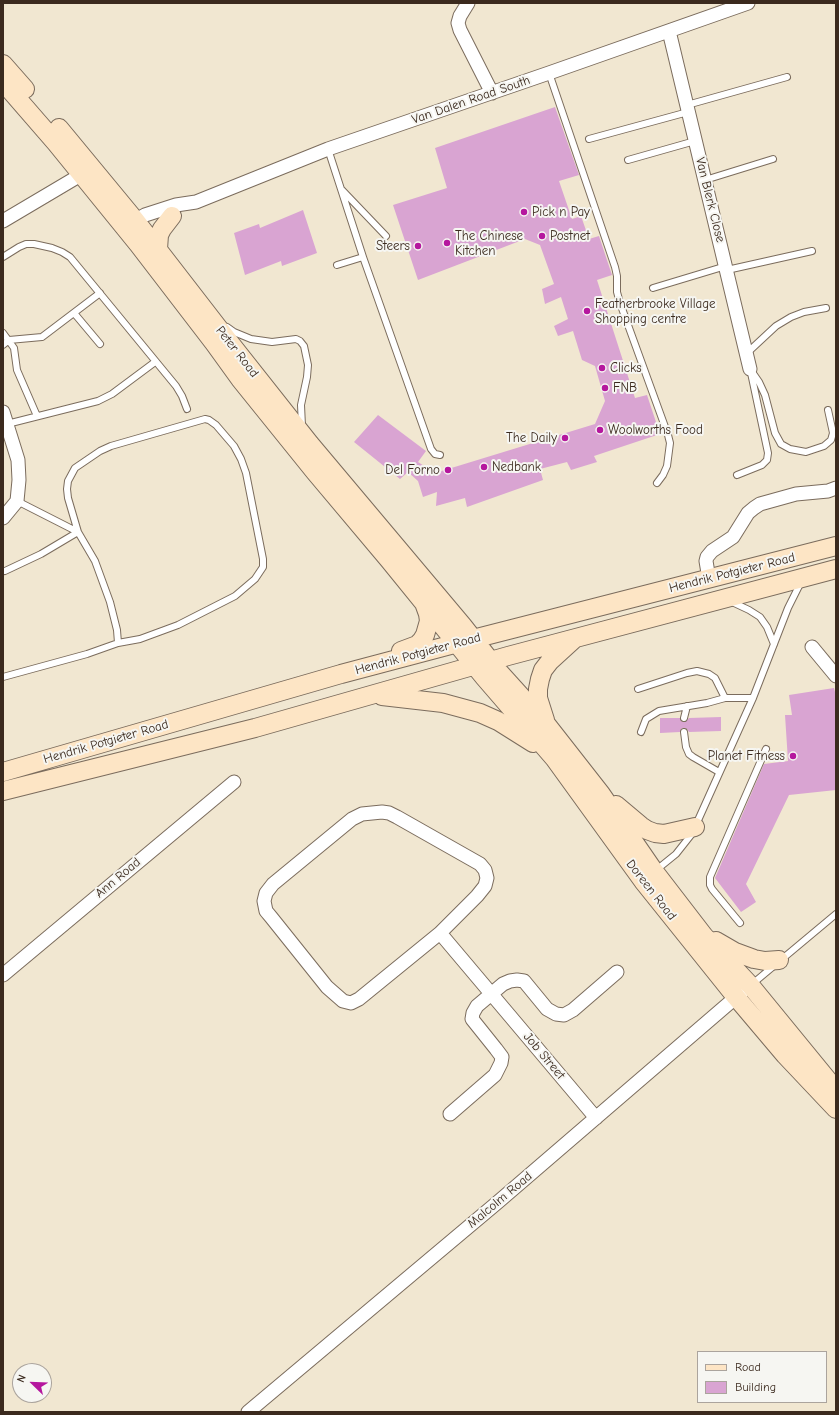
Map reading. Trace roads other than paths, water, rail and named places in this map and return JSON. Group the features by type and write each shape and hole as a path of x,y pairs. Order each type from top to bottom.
{"main road":[{"name":"Peter Road","path":"3,64 133,229 250,390 315,472 424,603 465,641"},
{"name":"Peter Road","path":"3,82 56,143 86,171"},
{"path":"158,249 159,235 172,216"},
{"name":"Peter Road","path":"133,229 158,249 465,641"},
{"name":"Hendrik Potgieter Road","path":"3,772 341,674 836,546"},
{"name":"Hendrik Potgieter Road","path":"3,791 248,730 482,663 836,569"},
{"path":"341,674 416,645 422,640 427,627 428,614 424,603"},
{"path":"546,725 538,698 538,689 543,670 550,661 577,638"},
{"path":"465,641 482,663"},
{"name":"Doreen Road","path":"482,663 546,725 601,794 648,876 750,985 836,1090"},
{"name":"Doreen Road","path":"482,663 484,677 554,758 648,876 736,997 785,1055 836,1108"},
{"path":"373,695 443,703 480,714 498,721 521,734 554,758"},
{"path":"601,794 648,830 664,834 695,827"},
{"path":"704,936 735,952 754,959 765,961 779,960"}],"street":[{"path":"468,3 460,16 458,23 460,30 492,92"},
{"name":"Van Dalen Road South","path":"133,229 172,216 196,202 328,149 748,3"},
{"name":"Van Blerk Close","path":"669,31 750,370"},
{"path":"3,222 86,171"},
{"name":"Van Dalen Road South","path":"133,229 144,215 164,208 196,202"},
{"path":"3,518 17,501 19,480 18,460 5,418"},
{"path":"709,579 706,561 708,557 712,551 733,537 748,513 754,508 760,504 796,494 828,491 836,488"},
{"path":"812,647 836,676"},
{"name":"Ann Road","path":"3,975 234,782"},
{"path":"382,812 389,814 480,864 485,870 487,878 485,886 440,933 359,999 351,1003 342,1001 327,987 270,917 266,911 264,901 266,893 273,884 352,819 362,814 382,812"},
{"name":"Job Street","path":"440,933 596,1118"},
{"path":"450,1114 495,1075 502,1063 502,1057 472,1019 473,1013 477,1006 503,984 517,980 524,981 547,1009 556,1014 564,1015 573,1010 617,972"},
{"name":"Malcolm Road","path":"248,1412 492,1207 750,985"}],"lane":[{"path":"549,73 615,267 617,276 617,292 620,303 668,435 670,443 667,466 657,484"},
{"path":"589,139 788,77"},
{"path":"628,160 696,141"},
{"path":"328,149 363,258 431,449 435,454 440,455"},
{"path":"705,180 773,159"},
{"path":"341,188 386,236"},
{"path":"3,257 18,247 26,244 34,244 62,252 70,257 176,386 187,409"},
{"path":"653,288 726,268 812,251"},
{"path":"337,265 363,258"},
{"path":"3,345 9,340 42,338 100,293"},
{"path":"203,307 215,314 229,329 241,336 272,342 296,339 304,346 308,365 301,405 304,436"},
{"path":"747,353 776,326 791,317 804,312 826,308"},
{"path":"74,314 100,344"},
{"path":"3,333 14,348 17,370 37,416"},
{"path":"5,418 37,416 107,398 155,362"},
{"path":"750,370 759,382 765,395 775,433 782,444 790,450 806,452 824,446 831,440 833,433 828,410"},
{"path":"737,475 762,465 767,460 768,453 750,370"},
{"path":"3,677 87,654 118,643 140,639 178,625 235,596 255,579 263,567 246,473 234,446 216,425 209,420 205,419 111,446 100,451 75,468 68,481 68,498 78,532 95,561 110,602 117,630 118,643"},
{"path":"17,501 78,532"},
{"path":"5,571 41,554 78,532"},
{"path":"648,876 676,854 691,835 753,698 788,608 803,578"},
{"path":"724,598 760,617 767,627 774,644"},
{"path":"638,690 696,671 709,674 715,678 725,698"},
{"path":"640,732 646,719 659,711 708,703 725,698 753,698"},
{"path":"684,718 687,706"},
{"path":"684,732 686,747 689,754 719,772"},
{"path":"740,923 712,889 709,881 766,749"},
{"path":"750,985 836,914"}],"place":[{"name":"Pick n Pay","path":"524,212"},
{"name":"Postnet","path":"542,236"},
{"name":"The Chinese Kitchen","path":"447,243"},
{"name":"Steers","path":"418,246"},
{"name":"Featherbrooke Village Shopping centre","path":"587,311"},
{"name":"Clicks","path":"602,368"},
{"name":"FNB","path":"605,388"},
{"name":"Woolworths Food","path":"600,430"},
{"name":"The Daily","path":"565,438"},
{"name":"Nedbank","path":"484,467"},
{"name":"Del Forno","path":"448,470"},
{"name":"Planet Fitness","path":"793,756"}]}
